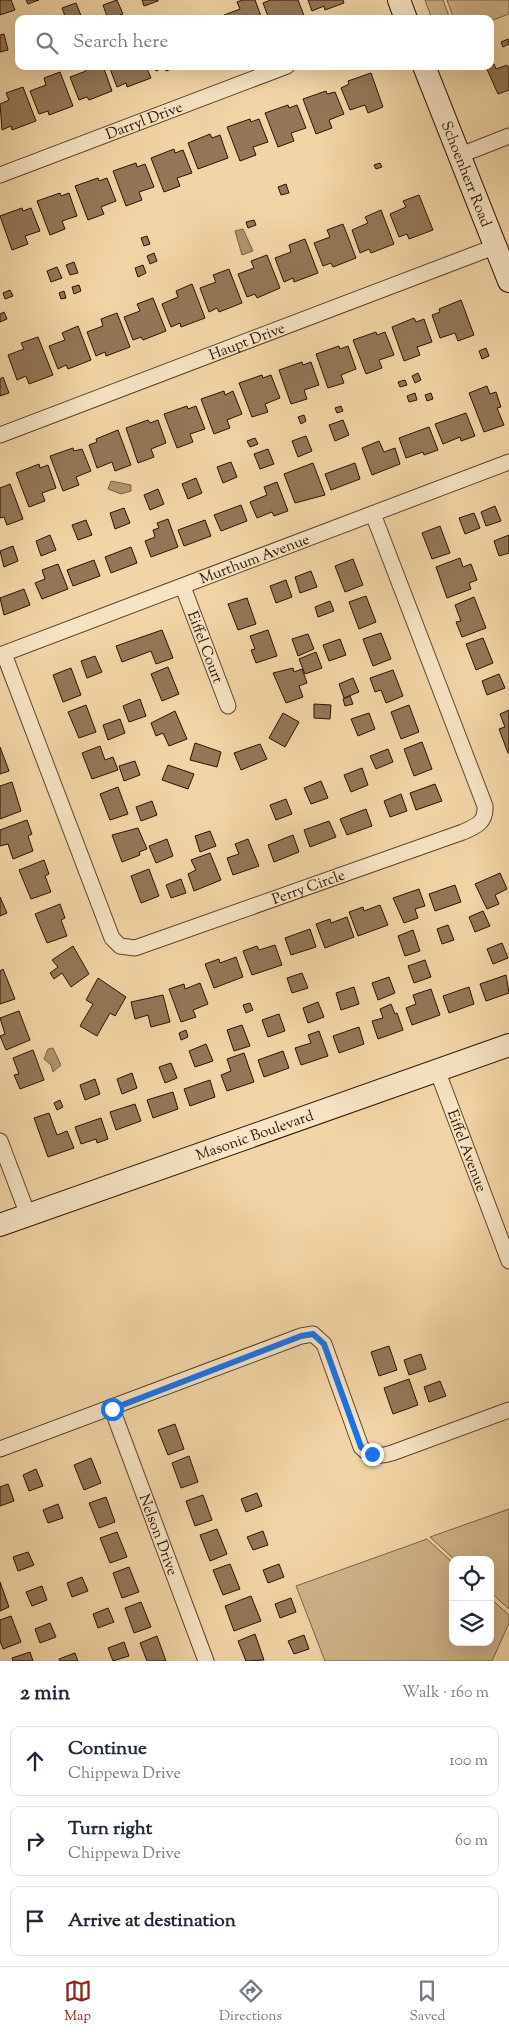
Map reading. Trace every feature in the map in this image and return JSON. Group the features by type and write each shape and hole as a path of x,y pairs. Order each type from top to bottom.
{"street":[{"path":"399,0 405,15"},
{"name":"Darryl Drive","path":"0,175 276,70"},
{"name":"Schoenherr Road","path":"426,70 494,248 509,281"},
{"path":"458,156 509,136"},
{"name":"Haupt Drive","path":"0,435 494,248"},
{"name":"Murthum Avenue","path":"2,654 509,462"},
{"name":"Perry Circle","path":"2,654 112,938 120,946 135,948 463,832 482,822 486,815 485,806 373,514"},
{"name":"Eiffel Court","path":"183,586 228,706"},
{"name":"Masonic Boulevard","path":"0,1225 509,1045"},
{"name":"Eiffel Avenue","path":"437,1070 509,1260"},
{"path":"0,1141 28,1215"},
{"path":"0,1449 112,1409 301,1336 313,1334 324,1344 361,1447 366,1452 378,1456 392,1453 509,1410"},
{"name":"Nelson Drive","path":"112,1409 206,1661"}],"shaded area":[{"path":"425,0 443,0 449,15 431,15"},
{"path":"447,0 509,0 509,14 494,20 494,15 453,15"},
{"path":"243,229 253,251 242,255 235,231"},
{"path":"111,481 131,485 131,491 121,494 108,489"},
{"path":"53,1048 61,1065 53,1072 51,1065 44,1059 48,1049"},
{"path":"509,1509 509,1609 494,1596 494,1556 451,1556 430,1537"},
{"path":"427,1539 449,1559 449,1646 494,1646 494,1602 509,1615 509,1623 492,1661 325,1661 296,1586"}],"building":[{"path":"0,0 11,0 15,10 0,15"},
{"path":"26,0 39,0 28,4"},
{"path":"117,0 123,14 107,15 103,5"},
{"path":"142,0 158,0 158,1 144,6"},
{"path":"255,0 261,15 224,15 240,9 237,2"},
{"path":"270,0 298,0 304,15 268,15 263,3"},
{"path":"308,0 343,0 344,3 325,10 324,6 312,11"},
{"path":"76,3 81,15 65,15 62,8"},
{"path":"4,34 8,50 0,52 0,35"},
{"path":"508,39 509,44 503,47 501,42"},
{"path":"494,64 496,69 507,65 509,68 509,90 498,94 487,70 494,70"},
{"path":"104,70 112,91 89,100 87,97 79,100 70,77 86,71"},
{"path":"111,70 148,70 151,78 127,87 126,83 117,87"},
{"path":"60,72 73,106 49,115 48,111 39,114 30,91 46,85 44,78"},
{"path":"371,73 383,107 368,113 365,105 350,110 341,88 349,84 348,81"},
{"path":"23,87 36,121 12,130 11,126 2,130 0,104 9,100 6,93"},
{"path":"326,91 327,94 335,92 344,114 329,120 332,128 316,134 303,99"},
{"path":"288,105 289,108 297,105 306,128 291,133 294,141 278,147 265,113"},
{"path":"250,119 251,122 259,119 268,142 253,147 256,155 240,161 227,127"},
{"path":"210,134 212,138 220,135 228,158 198,169 188,143"},
{"path":"174,149 175,153 183,150 192,173 177,178 180,186 164,192 151,158"},
{"path":"136,163 137,167 145,164 154,187 139,192 142,200 126,206 113,171"},
{"path":"380,163 382,167 376,169 374,165"},
{"path":"98,178 99,181 107,178 116,201 101,207 104,214 88,220 75,186"},
{"path":"286,184 289,193 281,195 278,187"},
{"path":"60,193 61,196 69,193 77,216 62,221 65,229 50,235 37,201"},
{"path":"419,195 433,230 409,239 407,234 399,237 390,214 406,207 403,201"},
{"path":"22,208 23,211 31,208 40,231 25,236 28,244 12,250 0,216"},
{"path":"381,210 394,244 371,253 369,249 360,253 352,230 368,223 365,217"},
{"path":"254,220 256,225 248,228 246,222"},
{"path":"343,224 356,258 333,267 331,263 323,266 314,243 330,237 327,230"},
{"path":"147,236 150,244 144,246 141,238"},
{"path":"305,239 318,273 294,282 293,278 284,282 275,258 291,252 289,245"},
{"path":"154,253 157,261 150,264 147,256"},
{"path":"267,255 280,288 257,298 255,294 247,297 238,274 254,268 251,261"},
{"path":"74,262 78,273 70,275 66,265"},
{"path":"143,265 146,273 138,277 135,268"},
{"path":"57,267 62,278 51,282 47,271"},
{"path":"229,269 242,303 219,312 217,308 209,312 200,288 216,282 213,275"},
{"path":"192,284 205,318 181,327 180,323 171,327 162,304 178,297 176,291"},
{"path":"79,285 81,291 74,294 72,287"},
{"path":"10,290 13,296 5,299 3,293"},
{"path":"64,291 66,298 61,299 59,293"},
{"path":"153,298 166,331 143,340 141,337 133,340 124,317 140,311 137,304"},
{"path":"461,300 474,335 458,341 455,333 440,338 432,315 440,312 439,309"},
{"path":"4,312 7,319 0,322 0,314"},
{"path":"117,313 130,347 106,356 105,352 96,356 87,332 103,326 101,319"},
{"path":"414,318 416,322 424,319 432,342 417,347 420,355 404,361 392,327"},
{"path":"78,326 91,360 68,369 66,365 58,369 49,346 65,340 62,333"},
{"path":"376,332 377,335 385,332 394,355 379,360 382,368 366,374 353,340"},
{"path":"38,337 53,375 29,384 26,376 17,380 8,355 24,349 21,343"},
{"path":"339,346 340,349 348,346 356,369 341,375 344,383 328,388 316,354"},
{"path":"486,348 489,356 482,359 479,351"},
{"path":"302,362 303,365 311,362 319,385 304,390 307,399 291,404 279,370"},
{"path":"418,373 421,380 415,383 412,376"},
{"path":"262,375 263,378 271,375 280,398 265,404 268,412 252,417 239,383"},
{"path":"3,377 9,393 0,396 0,379"},
{"path":"405,380 407,385 400,387 398,382"},
{"path":"487,386 490,394 496,392 501,407 497,408 504,425 484,432 469,393"},
{"path":"224,391 225,395 233,391 242,414 227,420 230,428 214,434 201,399"},
{"path":"415,393 417,400 409,402 407,396"},
{"path":"431,393 433,399 427,401 425,395"},
{"path":"187,406 188,409 196,406 205,429 190,434 193,442 177,448 164,414"},
{"path":"341,406 343,411 337,413 335,408"},
{"path":"466,413 475,436 461,441 460,437 443,444 435,424"},
{"path":"304,415 306,421 301,424 298,417"},
{"path":"148,420 150,423 158,420 166,443 151,449 154,457 138,463 126,428"},
{"path":"343,420 349,435 335,441 329,425"},
{"path":"429,427 438,450 424,455 423,452 406,458 399,438"},
{"path":"118,430 131,465 115,471 112,462 97,468 89,445 97,442 96,439"},
{"path":"306,436 312,451 298,457 292,441"},
{"path":"255,438 258,444 250,447 247,441"},
{"path":"379,441 384,452 395,448 400,464 372,475 362,448"},
{"path":"73,448 74,451 82,449 91,471 76,477 79,485 63,491 50,456"},
{"path":"268,449 274,464 260,469 254,454"},
{"path":"231,462 237,477 223,483 217,467"},
{"path":"313,463 325,495 295,503 284,474"},
{"path":"355,463 360,479 331,490 325,474"},
{"path":"39,464 40,468 48,465 56,488 42,493 45,501 29,507 16,473"},
{"path":"196,478 202,493 188,499 182,484"},
{"path":"277,482 288,511 274,516 272,512 257,518 250,502 267,495 264,487"},
{"path":"10,484 23,519 7,525 4,517 0,518 0,488"},
{"path":"158,489 164,504 150,510 144,495"},
{"path":"241,505 247,521 221,531 214,515"},
{"path":"495,506 501,521 486,526 481,512"},
{"path":"124,508 130,523 115,529 110,513"},
{"path":"474,513 480,528 465,534 459,518"},
{"path":"168,519 178,547 151,557 145,541 155,537 153,530 159,528 157,523"},
{"path":"86,520 92,535 78,540 72,525"},
{"path":"205,520 211,536 184,546 178,530"},
{"path":"440,526 450,553 432,559 422,533"},
{"path":"50,535 56,550 41,556 36,541"},
{"path":"509,535 509,553 499,556 494,541"},
{"path":"13,546 18,561 4,567 0,551"},
{"path":"131,547 137,563 111,573 105,557"},
{"path":"460,558 463,567 471,564 477,580 469,583 471,589 447,598 436,567"},
{"path":"353,559 363,585 345,592 335,566"},
{"path":"94,560 100,576 73,586 67,570"},
{"path":"58,564 68,589 42,599 35,583 45,579 42,570"},
{"path":"311,571 317,587 300,593 295,577"},
{"path":"286,580 292,597 276,603 270,586"},
{"path":"24,589 30,605 4,615 0,598"},
{"path":"366,596 376,622 359,629 349,602"},
{"path":"474,597 486,628 462,637 456,622 461,621 455,605"},
{"path":"247,598 256,624 238,630 228,604"},
{"path":"330,601 334,611 318,617 315,607"},
{"path":"162,630 173,658 156,664 151,651 122,662 116,646"},
{"path":"268,630 277,656 256,663 251,650 255,649 250,636"},
{"path":"381,633 391,659 373,666 363,639"},
{"path":"308,634 314,649 298,656 292,639"},
{"path":"483,638 493,663 476,670 466,644"},
{"path":"340,639 346,655 329,661 323,645"},
{"path":"316,652 322,668 305,674 299,659"},
{"path":"95,656 102,672 87,678 81,661"},
{"path":"168,667 179,694 162,701 151,674"},
{"path":"71,668 81,695 63,702 53,675"},
{"path":"293,668 294,672 302,669 307,683 299,686 303,697 286,703 273,673"},
{"path":"393,670 403,696 386,703 381,690 375,692 370,678"},
{"path":"499,674 505,688 487,695 482,681"},
{"path":"353,678 359,692 344,698 339,684"},
{"path":"350,696 353,704 345,706 343,699"},
{"path":"140,699 146,716 129,722 123,706"},
{"path":"314,704 331,705 330,719 314,718"},
{"path":"86,705 96,732 79,738 68,712"},
{"path":"409,705 419,732 401,739 391,712"},
{"path":"509,710 508,753 499,729 505,727 500,714"},
{"path":"175,711 187,739 169,746 163,733 156,736 151,723"},
{"path":"283,713 299,722 285,747 269,738"},
{"path":"369,713 375,729 358,736 351,719"},
{"path":"120,719 125,733 108,740 103,725"},
{"path":"422,742 432,769 414,776 404,749"},
{"path":"195,743 221,752 217,767 190,760"},
{"path":"260,744 267,759 241,770 234,753"},
{"path":"100,746 105,760 113,757 118,770 92,779 82,753"},
{"path":"0,747 9,771 0,774"},
{"path":"388,749 393,762 376,769 370,756"},
{"path":"135,761 140,775 124,781 119,766"},
{"path":"168,765 194,774 188,789 162,780"},
{"path":"362,768 368,785 351,792 344,775"},
{"path":"321,781 328,798 311,804 304,788"},
{"path":"12,782 21,811 0,819 0,786"},
{"path":"435,784 442,801 416,810 410,793"},
{"path":"118,787 128,814 110,820 100,794"},
{"path":"401,794 407,811 390,817 384,801"},
{"path":"286,799 292,814 276,820 270,805"},
{"path":"152,801 157,815 141,821 136,807"},
{"path":"366,809 372,826 347,835 340,819"},
{"path":"27,820 32,834 28,836 33,851 13,859 8,844 0,846 0,830"},
{"path":"329,821 336,837 310,847 304,830"},
{"path":"138,828 147,849 139,852 140,855 122,862 112,835"},
{"path":"210,831 216,846 200,852 195,836"},
{"path":"293,835 299,852 274,862 268,845"},
{"path":"167,839 173,856 156,863 149,846"},
{"path":"248,839 259,866 233,875 227,858 239,854 235,844"},
{"path":"210,853 221,880 194,891 188,874 196,870 191,860"},
{"path":"44,860 49,874 45,876 51,892 31,899 19,870"},
{"path":"149,869 159,896 141,903 131,876"},
{"path":"500,873 507,889 495,895 499,904 487,909 475,884"},
{"path":"181,879 186,893 171,898 166,885"},
{"path":"455,885 461,902 435,911 429,894"},
{"path":"419,889 425,906 415,909 418,918 404,923 393,898"},
{"path":"0,897 7,913 0,916"},
{"path":"60,904 65,918 61,920 67,936 47,943 35,914"},
{"path":"380,905 388,925 358,936 349,912 363,907 364,911"},
{"path":"483,911 490,926 475,932 469,917"},
{"path":"347,917 354,937 325,948 316,924 330,919 331,923"},
{"path":"448,925 454,940 442,944 437,929"},
{"path":"310,929 316,947 291,955 285,938"},
{"path":"413,930 420,951 405,956 398,936"},
{"path":"502,943 508,958 493,964 487,949"},
{"path":"275,945 282,965 252,975 243,951 257,946 259,950"},
{"path":"73,946 89,974 71,987 62,973 54,979 50,973 58,967 52,960"},
{"path":"236,957 243,977 214,988 205,964 219,959 220,963"},
{"path":"425,960 431,977 414,983 408,966"},
{"path":"3,969 15,999 0,1004 0,971"},
{"path":"302,973 308,988 292,993 287,978"},
{"path":"506,975 509,993 486,1001 480,984"},
{"path":"389,977 395,993 378,1000 372,983"},
{"path":"98,978 126,997 115,1016 110,1013 97,1036 80,1026 93,1004 86,1000"},
{"path":"200,983 208,1004 193,1010 196,1017 181,1022 169,989 184,984 185,989"},
{"path":"354,987 359,1004 341,1010 336,993"},
{"path":"469,987 474,1004 449,1013 443,996"},
{"path":"431,989 440,1015 412,1025 406,1008 416,1004 413,995"},
{"path":"163,995 170,1022 151,1027 148,1015 135,1019 131,1002"},
{"path":"318,1002 324,1017 308,1023 303,1008"},
{"path":"250,1003 253,1010 246,1013 243,1005"},
{"path":"391,1004 395,1014 397,1013 403,1030 378,1039 372,1021 383,1018 380,1009"},
{"path":"19,1011 30,1040 6,1050 0,1036 5,1034 0,1018"},
{"path":"279,1014 285,1031 268,1037 262,1020"},
{"path":"242,1025 250,1046 234,1051 227,1030"},
{"path":"359,1027 364,1044 339,1053 333,1036"},
{"path":"186,1030 188,1037 181,1040 179,1033"},
{"path":"319,1031 328,1056 301,1065 295,1048 311,1043 308,1035"},
{"path":"206,1044 213,1061 195,1067 189,1051"},
{"path":"33,1050 44,1080 20,1089 14,1075 19,1074 13,1058"},
{"path":"283,1051 289,1068 264,1077 258,1060"},
{"path":"244,1053 254,1082 227,1091 221,1075 231,1071 227,1059"},
{"path":"171,1063 177,1078 165,1083 159,1067"},
{"path":"132,1073 137,1088 122,1094 117,1079"},
{"path":"95,1079 100,1094 85,1100 80,1085"},
{"path":"210,1080 215,1097 190,1106 184,1089"},
{"path":"173,1092 178,1109 153,1118 147,1100"},
{"path":"60,1100 63,1107 57,1110 54,1103"},
{"path":"135,1104 141,1121 116,1130 110,1112"},
{"path":"49,1113 57,1135 67,1131 74,1148 48,1157 34,1118"},
{"path":"101,1118 108,1139 97,1143 96,1139 81,1144 75,1127"},
{"path":"389,1346 397,1370 379,1376 371,1352"},
{"path":"421,1354 426,1369 409,1375 404,1360"},
{"path":"409,1379 418,1405 393,1414 384,1388"},
{"path":"440,1381 446,1396 429,1402 424,1387"},
{"path":"175,1424 184,1449 168,1455 158,1430"},
{"path":"189,1456 198,1482 181,1488 172,1463"},
{"path":"91,1458 101,1483 84,1490 74,1465"},
{"path":"36,1469 43,1486 29,1491 23,1475"},
{"path":"8,1484 14,1501 0,1506 0,1487"},
{"path":"257,1493 262,1506 246,1512 241,1499"},
{"path":"203,1495 212,1520 195,1526 186,1501"},
{"path":"106,1497 115,1522 99,1528 89,1503"},
{"path":"58,1504 63,1518 48,1523 43,1510"},
{"path":"217,1529 227,1554 210,1561 200,1535"},
{"path":"263,1531 268,1545 253,1550 247,1537"},
{"path":"117,1532 127,1557 110,1563 100,1538"},
{"path":"28,1552 34,1565 18,1571 13,1557"},
{"path":"230,1564 240,1589 223,1595 213,1570"},
{"path":"279,1564 284,1577 268,1583 263,1570"},
{"path":"129,1567 139,1592 122,1598 113,1573"},
{"path":"82,1577 88,1591 72,1597 67,1583"},
{"path":"0,1582 9,1607 0,1611"},
{"path":"42,1586 47,1600 32,1606 26,1592"},
{"path":"251,1596 261,1621 234,1631 225,1606"},
{"path":"291,1598 296,1612 280,1618 275,1604"},
{"path":"141,1602 151,1627 134,1633 125,1608"},
{"path":"108,1608 114,1622 98,1628 93,1614"},
{"path":"11,1616 21,1642 3,1649 0,1641 0,1620"},
{"path":"50,1623 56,1637 40,1643 35,1629"},
{"path":"255,1634 264,1660 246,1661 238,1641"},
{"path":"304,1635 309,1649 294,1654 288,1641"},
{"path":"157,1636 166,1661 147,1661 140,1643"},
{"path":"124,1642 129,1656 113,1661 108,1648"},
{"path":"30,1652 33,1661 13,1661 12,1658"},
{"path":"75,1653 78,1661 60,1661 59,1659"}],"route":[{"path":"112,1409 301,1336 313,1334 324,1344 361,1447 366,1452 372,1454"}]}
